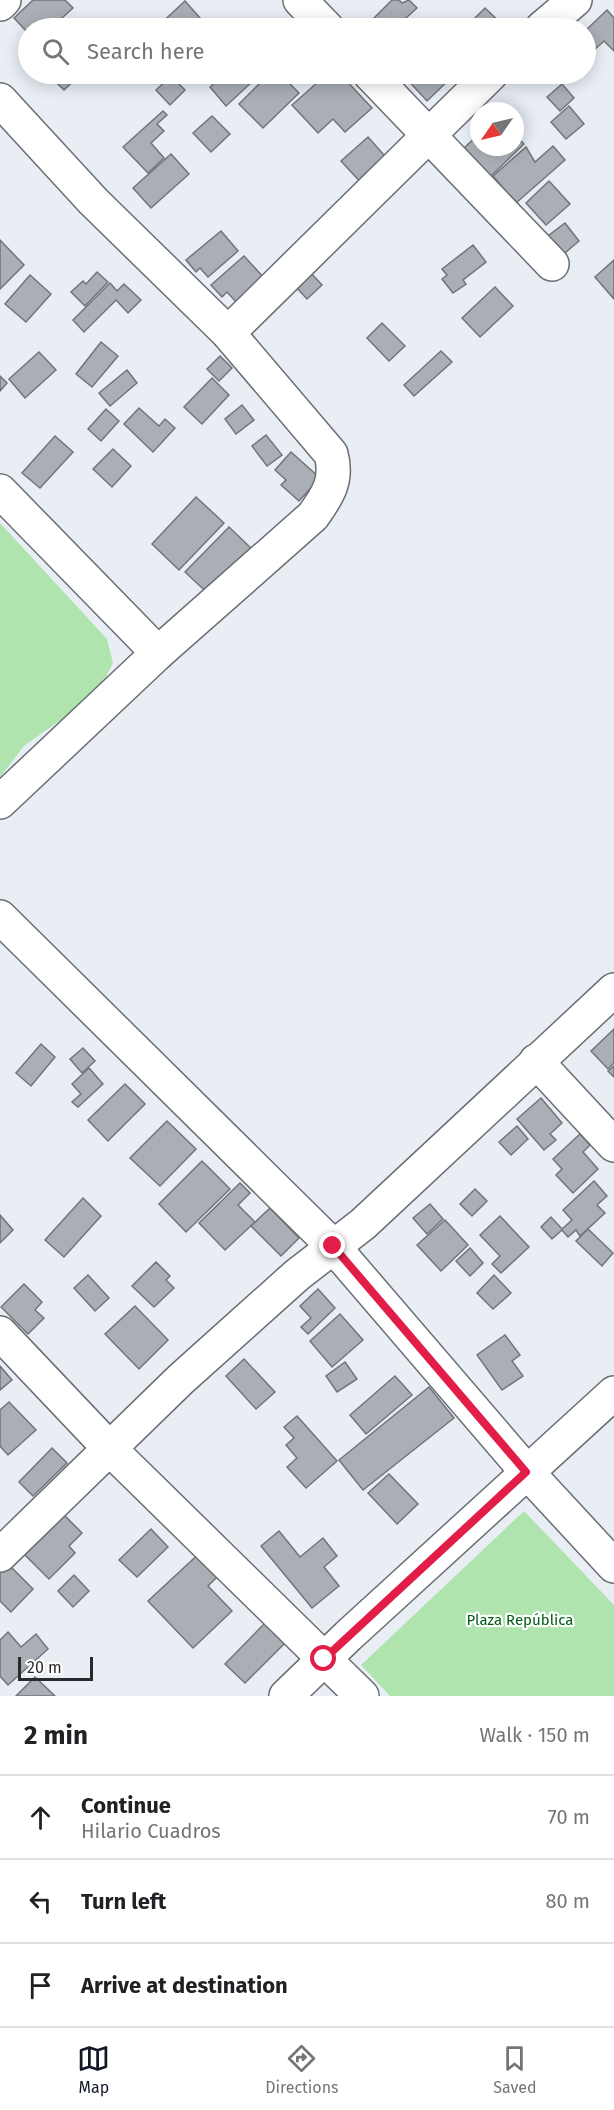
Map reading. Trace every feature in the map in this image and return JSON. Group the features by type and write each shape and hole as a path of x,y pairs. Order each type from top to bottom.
{"street":[{"path":"0,4 4,0"},
{"path":"300,0 317,18"},
{"path":"553,18 574,0"},
{"path":"380,84 552,264"},
{"path":"228,333 481,84"},
{"path":"0,100 93,201 228,333 332,453 335,469 332,489 313,516 158,653 0,802"},
{"path":"0,491 158,653"},
{"path":"0,916 333,1246 526,1472 614,1566"},
{"path":"0,1555 181,1379 333,1246 363,1224 614,990"},
{"path":"536,1061 614,1145"},
{"path":"0,1333 111,1449 362,1696"},
{"path":"286,1696 614,1393"}],"green space":[{"path":"0,523 107,639 113,663 97,694 24,746 0,777"},
{"name":"Plaza República","path":"524,1511 614,1605 614,1696 390,1696 361,1665"}],"building":[{"path":"33,0 65,0 73,8 62,18 18,18 18,22 14,18"},
{"path":"392,0 399,0 402,3 409,0 417,8 406,18 374,18"},
{"path":"185,1 200,18 167,18"},
{"path":"485,8 496,18 475,18"},
{"path":"607,10 614,18 614,51 604,41 596,48 596,20"},
{"path":"58,84 70,84 64,90"},
{"path":"162,84 179,84 185,90 170,105 156,90"},
{"path":"213,84 250,84 226,106 210,87"},
{"path":"259,84 290,84 299,93 263,128 239,104"},
{"path":"316,84 349,84 372,108 345,132 333,119 318,133 292,105"},
{"path":"411,84 445,84 427,101"},
{"path":"562,84 574,98 560,111 547,97"},
{"path":"569,106 584,124 566,139 551,122"},
{"path":"163,111 167,115 157,124 164,131 151,143 164,158 148,173 123,147"},
{"path":"212,116 230,134 211,152 193,133"},
{"path":"368,137 391,163 365,187 341,161"},
{"path":"470,142 470,154 464,148"},
{"path":"553,146 565,160 516,203 493,176 516,156 524,156 526,147 535,162"},
{"path":"171,154 189,174 151,208 133,188"},
{"path":"472,156 512,156 491,176"},
{"path":"549,181 570,204 546,225 526,203"},
{"path":"565,223 579,241 559,258 544,239"},
{"path":"221,231 238,251 208,277 200,268 196,272 186,260"},
{"path":"0,240 24,265 0,289"},
{"path":"473,245 486,262 463,280 466,284 453,293 442,279 447,275 442,269"},
{"path":"244,256 265,279 237,303 227,292 222,297 211,285"},
{"path":"614,260 614,299 595,277"},
{"path":"97,272 108,282 85,306 71,292 83,281 86,284"},
{"path":"310,272 322,285 307,299 295,286"},
{"path":"30,275 51,294 26,322 5,304"},
{"path":"110,283 117,291 124,284 141,300 128,313 116,300 84,332 73,320"},
{"path":"495,287 513,306 480,337 462,318"},
{"path":"382,323 405,346 389,361 367,338"},
{"path":"101,342 118,356 92,387 76,374"},
{"path":"441,351 452,362 414,396 404,385"},
{"path":"39,352 56,370 25,398 9,379"},
{"path":"220,356 232,368 219,381 207,369"},
{"path":"127,370 137,383 110,406 99,393"},
{"path":"0,376 7,383 0,391"},
{"path":"212,378 229,395 202,424 184,407"},
{"path":"242,405 254,420 236,434 225,419"},
{"path":"139,408 159,426 165,419 175,428 153,452 124,424"},
{"path":"106,409 119,421 101,441 88,429"},
{"path":"266,435 282,455 267,466 252,446"},
{"path":"55,436 73,452 40,488 22,473"},
{"path":"113,449 131,466 112,487 93,469"},
{"path":"291,452 320,478 299,501 281,485 286,480 275,470"},
{"path":"196,497 224,523 179,570 152,544"},
{"path":"229,527 257,554 214,599 185,572"},
{"path":"614,1029 614,1063 608,1069 591,1051"},
{"path":"41,1044 55,1057 31,1086 16,1073"},
{"path":"83,1048 95,1061 82,1073 70,1059"},
{"path":"614,1066 614,1077 608,1071"},
{"path":"89,1068 103,1084 78,1107 72,1102 81,1094 72,1084"},
{"path":"125,1084 145,1104 108,1141 88,1120"},
{"path":"541,1098 562,1123 550,1134 556,1140 544,1150 517,1119"},
{"path":"167,1121 196,1149 160,1186 130,1158"},
{"path":"517,1126 528,1139 511,1155 499,1142"},
{"path":"580,1134 590,1145 583,1152 598,1169 573,1193 556,1175 562,1169 553,1159"},
{"path":"202,1161 230,1189 186,1232 159,1204"},
{"path":"594,1181 607,1196 597,1205 605,1213 580,1236 576,1230 568,1237 562,1230 552,1239 541,1227 551,1217 562,1229 572,1220 563,1210"},
{"path":"240,1183 250,1193 238,1205 255,1222 225,1250 199,1223"},
{"path":"475,1189 487,1201 472,1216 460,1204"},
{"path":"83,1198 101,1216 64,1257 45,1240"},
{"path":"430,1204 443,1219 427,1234 413,1218"},
{"path":"270,1208 299,1238 281,1256 251,1226"},
{"path":"0,1215 13,1230 0,1243"},
{"path":"500,1216 529,1247 501,1273 492,1264 500,1256 480,1235"},
{"path":"445,1220 468,1245 441,1271 417,1245"},
{"path":"588,1229 613,1253 602,1266 576,1241"},
{"path":"470,1248 483,1263 470,1276 456,1261"},
{"path":"156,1262 170,1276 166,1280 174,1288 154,1307 132,1286"},
{"path":"88,1275 109,1298 95,1311 74,1288"},
{"path":"494,1275 511,1293 493,1309 477,1293"},
{"path":"24,1284 42,1302 35,1310 44,1318 28,1334 1,1307"},
{"path":"318,1289 335,1308 308,1334 301,1327 311,1318 300,1306"},
{"path":"135,1306 168,1340 139,1369 105,1334"},
{"path":"340,1314 363,1340 332,1367 310,1341"},
{"path":"505,1335 520,1355 512,1361 523,1376 502,1390 477,1355"},
{"path":"244,1359 275,1392 256,1409 226,1376"},
{"path":"345,1362 357,1379 337,1392 326,1376"},
{"path":"0,1366 12,1380 0,1390"},
{"path":"395,1376 412,1395 366,1434 350,1415"},
{"path":"429,1387 454,1418 363,1490 339,1460"},
{"path":"9,1402 36,1430 8,1455 0,1446 0,1410"},
{"path":"297,1416 337,1461 306,1488 287,1467 297,1458 286,1445 294,1438 284,1427"},
{"path":"52,1448 67,1463 33,1496 19,1482"},
{"path":"389,1474 418,1504 397,1524 368,1493"},
{"path":"59,1510 82,1533 69,1546 75,1553 49,1579 19,1549"},
{"path":"151,1529 168,1547 137,1577 119,1560"},
{"path":"279,1531 300,1557 323,1538 337,1556 324,1567 339,1586 312,1608 261,1546"},
{"path":"204,1549 224,1570 208,1586 232,1611 193,1648 148,1601"},
{"path":"6,1562 33,1589 11,1612 0,1601 0,1568"},
{"path":"74,1575 89,1591 73,1607 58,1591"},
{"path":"266,1622 286,1642 245,1683 225,1664"},
{"path":"8,1632 21,1647 36,1634 48,1649 8,1685 0,1676 0,1640"},
{"path":"35,1677 55,1696 16,1696"}],"route":[{"path":"324,1659 526,1472 333,1246"}]}
